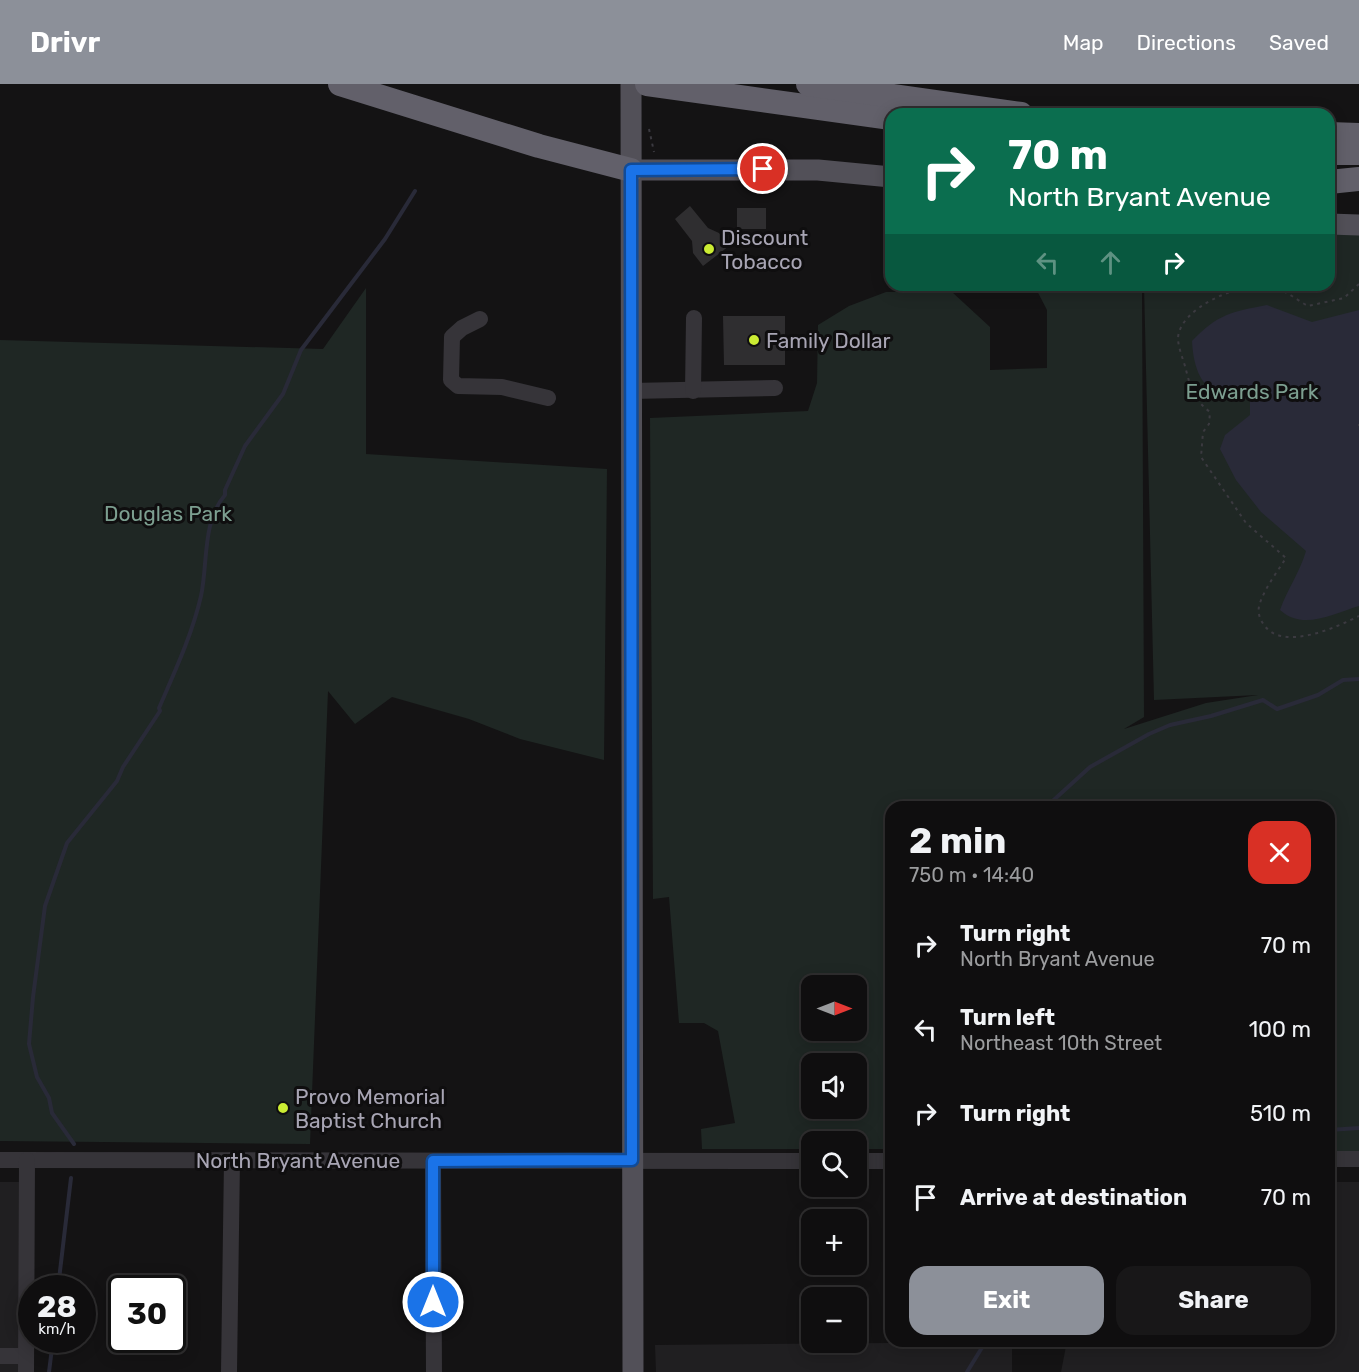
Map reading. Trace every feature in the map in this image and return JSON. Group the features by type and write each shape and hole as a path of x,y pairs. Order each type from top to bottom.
{"highway":[{"path":"340,84 539,146 631,170"},
{"path":"647,84 885,117"},
{"path":"808,84 978,108"},
{"path":"1335,134 1359,135"},
{"path":"1335,153 1359,153"},
{"path":"1335,181 1359,179"}],"main road":[{"path":"631,84 633,1372"},
{"path":"631,170 807,170 885,176"},
{"path":"1335,224 1359,225"}],"street":[{"path":"693,391 694,318"},
{"path":"480,319 462,328 452,338 451,380 458,386 502,387 548,398"},
{"path":"631,390 693,391 775,388"},
{"path":"1335,1159 1359,1159"},
{"name":"North Bryant Avenue","path":"0,1160 801,1161"},
{"path":"0,1356 26,1364 27,1160"},
{"path":"229,1372 232,1160"},
{"path":"433,1161 434,1372"},
{"path":"867,1161 885,1161"}],"path":[{"path":"1283,291 1308,306 1344,298 1359,284"},
{"path":"1233,291 1211,300 1186,319 1178,338 1193,395 1210,412 1209,424 1203,432 1201,457 1246,523 1286,558 1259,604 1259,618 1267,630 1292,638 1325,632 1359,616"}],"shaded area":[{"path":"0,1182 29,1182 30,1275 18,1275 18,1353 31,1353 31,1372 0,1372"},
{"path":"1335,1182 1359,1182 1359,1372 1061,1372 1066,1347 1335,1347"},
{"path":"867,1343 885,1343 885,1347 1012,1347 1012,1372 656,1372 655,1345 801,1344 801,1353 867,1353"}],"green space":[{"name":"Edwards Park","path":"1335,234 1359,235 1359,1152 1335,1152 1335,801 885,801 885,1149 867,1149 867,1131 801,1131 801,1149 702,1149 701,1129 735,1123 718,1031 704,1023 679,1023 669,897 653,899 650,418 808,411 817,383 818,325 849,306 886,292 952,292 990,327 990,370 1047,368 1047,310 1037,291 1142,291 1144,717 1124,729 1206,703 1258,695 1154,700 1144,291 1335,291"},
{"name":"Douglas Park","path":"366,288 366,454 607,469 604,760 520,739 469,719 392,697 355,724 328,691 310,1144 0,1141 0,340 323,349"}],"water":[{"path":"1267,305 1312,322 1359,310 1359,606 1318,619 1298,619 1280,610 1306,551 1261,512 1236,480 1220,449 1225,435 1250,415 1250,398 1224,395 1213,391 1198,372 1194,357 1192,341 1210,325 1234,312"}],"building":[{"path":"690,206 708,228 719,233 729,246 703,266 693,253 692,241 675,219"},
{"path":"737,208 766,208 766,229 737,229"},
{"name":"Family Dollar","path":"723,316 785,316 785,365 724,365"}],"waterway":[{"path":"74,1144 52,1113 49,1098 37,1077 29,1044 45,906 67,843 117,781 123,767 160,711 159,708 193,625 201,596 207,543 213,517 225,495 225,490 245,446 283,394 301,350 385,239 415,191"},
{"path":"1053,801 1090,767 1170,725 1211,716 1263,700 1277,709 1318,695 1343,680 1359,679"},
{"path":"1335,1130 1359,1128"},
{"path":"60,1275 71,1178"},
{"path":"967,1372 982,1347"},
{"path":"49,1372 51,1353"}],"place":[{"name":"Discount Tobacco","path":"709,249"},
{"name":"Family Dollar","path":"754,340"},
{"name":"Provo Memorial Baptist Church","path":"283,1108"}],"route":[{"path":"433,1302 433,1161 632,1160 631,170 763,169"}]}
